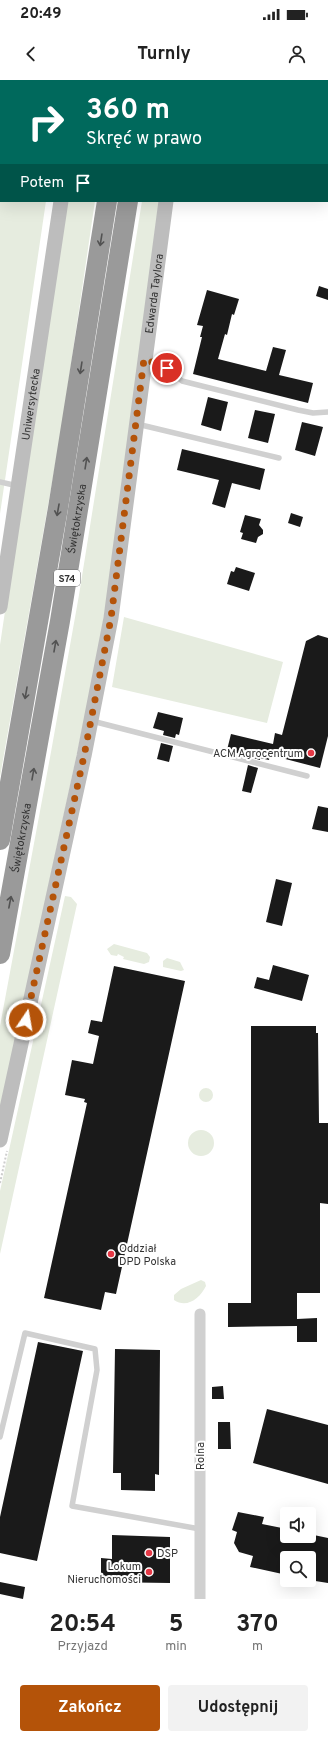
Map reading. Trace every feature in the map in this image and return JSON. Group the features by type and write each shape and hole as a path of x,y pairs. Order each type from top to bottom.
{"highway":[{"name":"Świętokrzyska","path":"0,840 58,508 107,202"},
{"name":"Świętokrzyska","path":"0,954 58,628 128,202"}],"street":[{"name":"Uniwersytecka","path":"0,607 62,202"},
{"name":"Edwarda Taylora","path":"0,1140 91,721 111,618 166,202"},
{"name":"Rolna","path":"200,1314 200,1599"}],"lane":[{"path":"144,359 167,368 182,381 298,410 313,413 328,412"},
{"path":"136,424 279,458"},
{"path":"0,482 18,486"},
{"path":"91,721 307,776"},
{"path":"0,1437 25,1333 95,1349 97,1370 72,1506 200,1529"}],"shaded area":[{"path":"0,202 46,202 0,514"},
{"path":"66,202 95,202 61,432 0,777 0,645"},
{"path":"142,202 159,202 108,593 93,679 0,1111 0,1026 79,595"},
{"path":"124,617 283,662 267,723 112,687"},
{"path":"65,896 71,897 77,904 0,1254 0,1191"},
{"path":"114,944 147,953 150,957 149,962 144,964 123,959 124,957 118,954 117,956 111,955 107,949"},
{"path":"167,958 180,962 184,970 181,971 163,967 163,961"},
{"path":"206,1088 211,1090 213,1095 211,1100 206,1102 201,1100 199,1095 201,1090"},
{"path":"201,1130 210,1134 214,1143 210,1152 201,1156 192,1152 188,1143 192,1134"},
{"path":"201,1280 205,1282 206,1286 200,1295 193,1301 184,1303 174,1300 174,1295 181,1289"}],"building":[{"path":"319,286 328,289 328,300 316,296"},
{"path":"207,290 239,299 234,315 232,314 227,335 225,334 218,359 266,371 273,347 286,350 279,375 313,383 308,403 193,374 202,337 200,337 203,326 197,325"},
{"path":"208,397 228,402 221,431 201,425"},
{"path":"255,410 275,414 268,443 248,438"},
{"path":"302,422 323,427 315,456 295,450"},
{"path":"182,449 265,469 260,490 232,483 225,508 212,504 219,480 177,470"},
{"path":"291,513 303,517 300,527 288,523"},
{"path":"245,515 261,519 259,525 263,530 263,534 258,537 256,543 241,539 243,533 240,532"},
{"path":"236,567 255,573 249,591 227,584 231,571 234,572"},
{"path":"318,635 328,638 328,736 320,768 270,755 269,760 260,758 260,760 227,750 231,734 273,744 275,733 282,735 306,641"},
{"path":"158,712 183,718 179,735 176,734 175,738 163,735 164,731 153,728"},
{"path":"161,743 173,746 169,762 157,759"},
{"path":"248,765 258,768 251,793 242,791"},
{"path":"318,806 328,808 328,832 312,829"},
{"path":"276,879 292,883 282,926 266,922"},
{"path":"273,965 309,975 302,1001 254,988 257,977 269,980"},
{"path":"114,966 185,981 116,1294 105,1292 101,1310 44,1298 87,1103 84,1102 85,1099 65,1095 72,1060 93,1064 99,1036 88,1033 91,1020 102,1022"},
{"path":"251,1026 316,1026 316,1033 318,1033 319,1123 328,1123 328,1204 320,1203 320,1293 297,1293 297,1319 317,1318 317,1342 297,1342 297,1326 228,1327 228,1303 251,1303"},
{"path":"38,1342 83,1351 37,1561 0,1553 0,1517"},
{"path":"115,1349 160,1350 159,1475 155,1474 155,1491 121,1490 121,1473 113,1473"},
{"path":"223,1386 224,1399 212,1399 212,1387"},
{"path":"267,1409 328,1425 328,1484 253,1463"},
{"path":"218,1422 230,1422 231,1449 218,1449"},
{"path":"238,1512 264,1517 262,1524 280,1528 280,1543 316,1543 316,1535 328,1538 328,1583 316,1581 316,1551 280,1551 280,1573 250,1567 253,1556 239,1552 234,1543 237,1532 232,1530"},
{"path":"112,1535 170,1537 170,1583 101,1582 101,1558 112,1559"},
{"path":"0,1582 25,1587 23,1599 0,1594"}],"place":[{"name":"ACM Agrocentrum","path":"311,753"},
{"name":"Oddział DPD Polska","path":"111,1254"},
{"name":"DSP","path":"149,1553"},
{"name":"Lokum Nieruchomości","path":"149,1572"}],"route":[{"path":"26,1020 84,756 111,618 144,359 167,368"}]}
